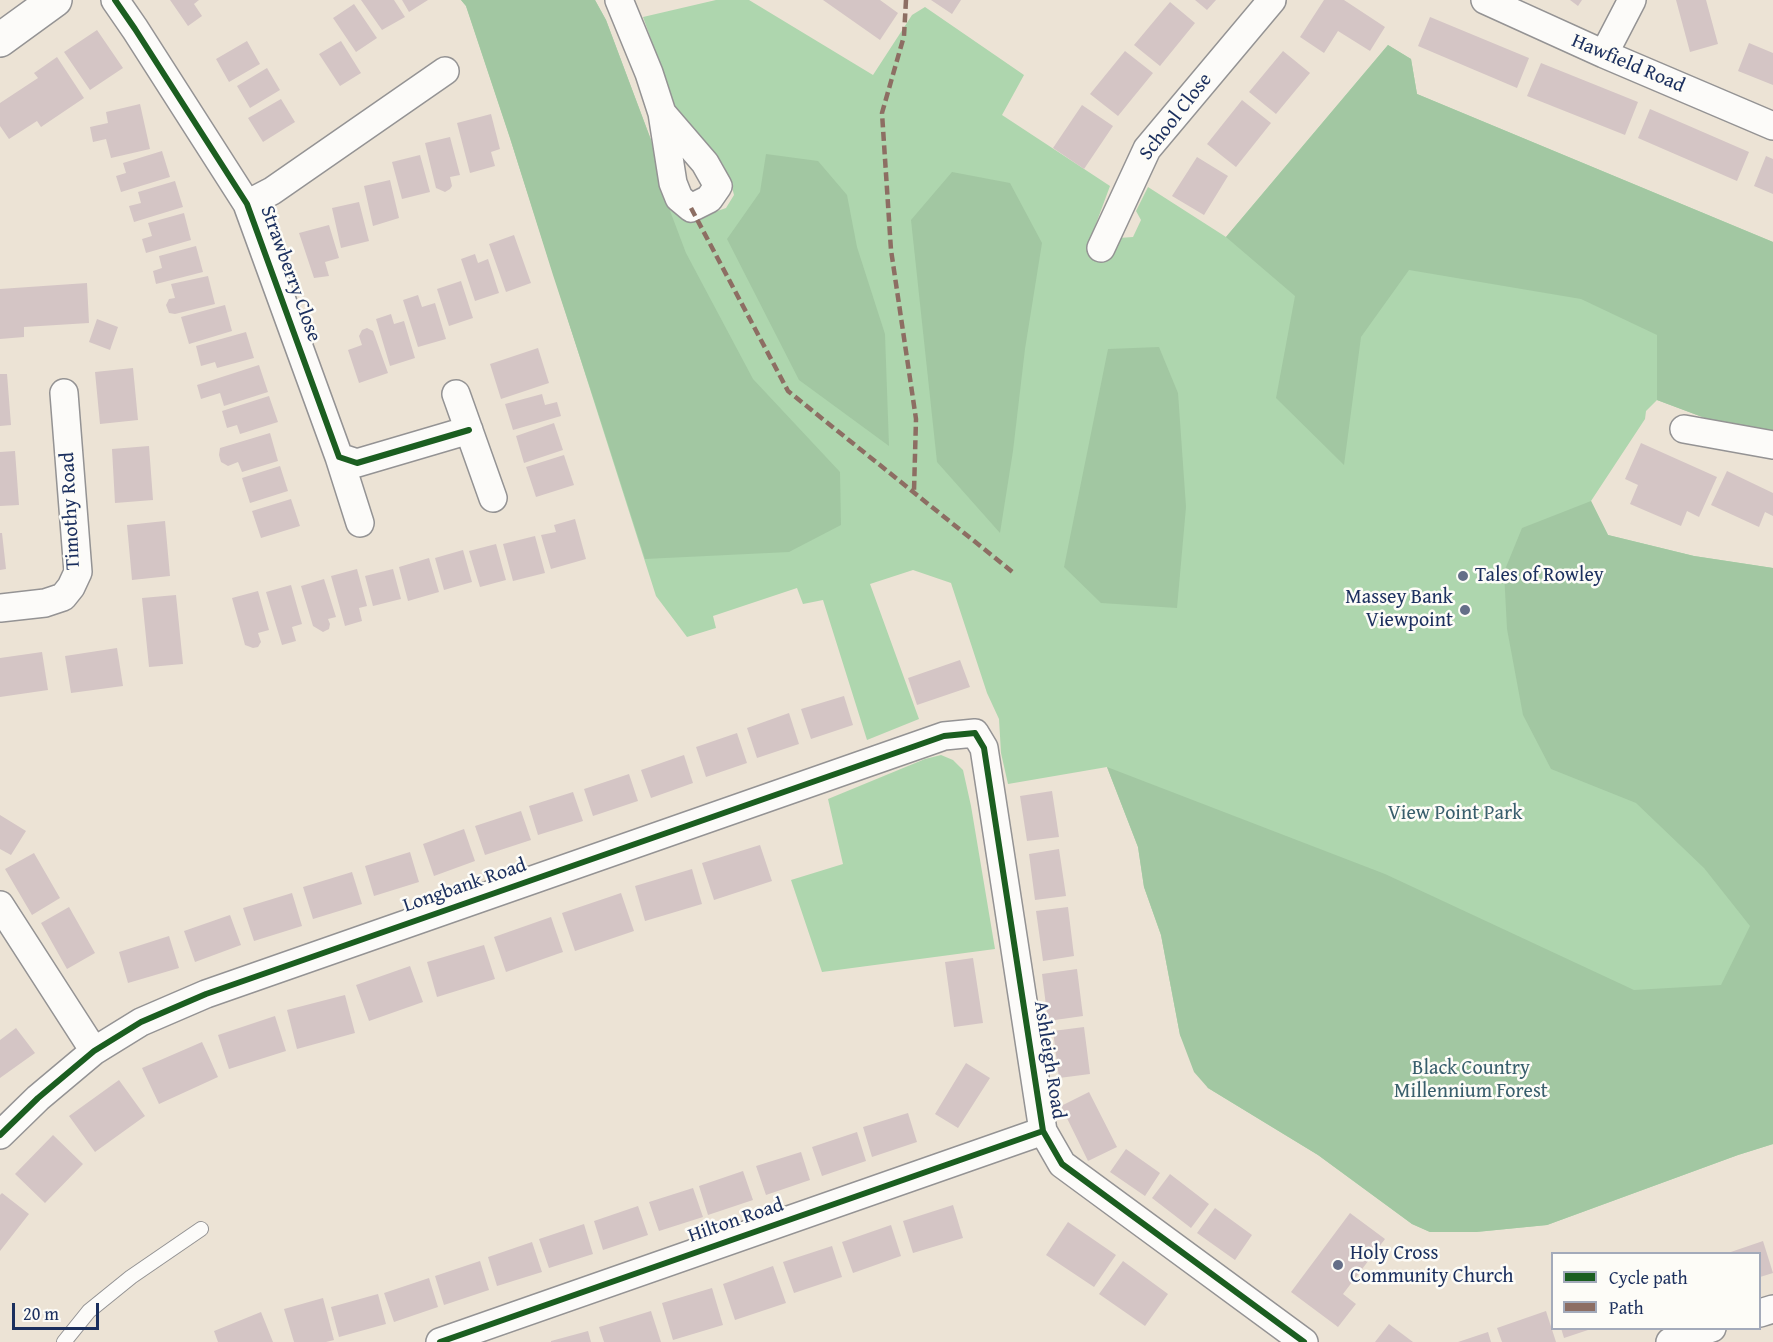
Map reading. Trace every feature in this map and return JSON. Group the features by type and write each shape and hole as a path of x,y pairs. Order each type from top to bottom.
{"street":[{"path":"0,40 55,0"},
{"name":"Strawberry Close","path":"115,0 247,204 339,457 360,523"},
{"path":"619,0 649,73 662,113"},
{"name":"School Close","path":"1101,248 1147,149 1272,0"},
{"name":"Hawfield Road","path":"1485,0 1773,126"},
{"path":"1604,54 1632,0"},
{"name":"Strawberry Close","path":"247,204 272,190 446,70"},
{"name":"Timothy Road","path":"0,608 45,603 63,597 78,572 64,393"},
{"path":"456,394 493,498"},
{"path":"1684,429 1773,445"},
{"path":"339,457 357,463 469,430"},
{"name":"Longbank Road","path":"0,1135 38,1098 94,1051 141,1022 206,994 944,736 975,733"},
{"name":"Ashleigh Road","path":"975,733 984,748 1043,1131 1062,1164 1304,1342"},
{"path":"0,905 94,1051"},
{"name":"Hilton Road","path":"440,1342 1043,1131"},
{"path":"1670,1342 1709,1330"}],"lane":[{"path":"64,1342 89,1311 131,1277 201,1229"}],"green space":[{"name":"View Point Park","path":"461,0 595,0 606,20 651,140 658,166 703,216 726,208 734,195 730,179 722,163 705,155 682,126 643,17 716,0 749,0 873,75 912,15 925,7 1024,75 1002,115 1110,186 1090,240 1133,237 1141,220 1136,211 1148,187 1226,237 1388,45 1411,59 1417,94 1773,242 1773,430 1721,424 1657,400 1646,411 1645,419 1591,501 1608,535 1694,556 1773,568 1773,1144 1547,1225 1476,1232 1430,1232 1412,1224 1318,1155 1208,1088 1180,1035 1161,935 1144,887 1138,847 1107,767 1008,784 1001,753 999,719 987,693 951,583 913,570 870,584 919,719 867,740 823,600 803,604 797,588 713,616 716,628 687,637 656,596 510,138 466,6"},
{"path":"461,0 595,0 606,20 651,140 661,187 686,253 753,379 840,472 841,525 789,552 645,559 510,138 466,6"},
{"path":"1388,45 1411,59 1417,94 1773,242 1773,430 1721,424 1657,400 1657,335 1581,299 1409,270 1361,337 1344,465 1276,398 1295,296 1226,237"},
{"path":"766,154 818,161 847,195 857,247 885,334 889,446 799,380 727,239 760,192"},
{"path":"952,172 1010,183 1042,243 1000,533 937,462 911,220"},
{"path":"1159,347 1178,393 1186,507 1177,608 1101,603 1064,567 1108,349"},
{"name":"Black Country Millennium Forest","path":"1591,501 1608,535 1694,556 1773,568 1773,1144 1547,1225 1476,1232 1430,1232 1412,1224 1318,1155 1208,1088 1194,1072 1180,1035 1161,935 1144,887 1138,847 1107,767 1385,874 1634,990 1721,985 1750,926 1704,868 1636,803 1551,769 1523,715 1507,629 1504,572 1522,528"},
{"path":"941,755 953,760 963,770 995,949 822,972 791,880 843,864 828,799 925,759"}],"building":[{"path":"170,0 199,0 194,4 202,16 188,26"},
{"path":"361,0 394,0 405,17 382,30"},
{"path":"402,0 428,0 409,12"},
{"path":"823,0 880,0 898,13 880,40"},
{"path":"931,0 961,0 952,14"},
{"path":"1195,0 1216,0 1207,10"},
{"path":"1324,0 1344,0 1385,27 1370,51 1338,31 1324,53 1300,37"},
{"path":"1570,0 1582,0 1578,6"},
{"path":"1676,0 1706,0 1718,44 1690,52"},
{"path":"1170,2 1195,23 1160,66 1134,45"},
{"path":"354,4 377,38 356,52 333,18"},
{"path":"1430,17 1529,58 1517,88 1418,46"},
{"path":"97,30 123,68 90,90 64,52"},
{"path":"247,41 260,64 229,82 216,59"},
{"path":"341,41 361,73 340,86 319,54"},
{"path":"1749,43 1773,53 1773,85 1738,71"},
{"path":"1125,51 1153,73 1118,116 1090,94"},
{"path":"1283,51 1310,73 1276,114 1249,92"},
{"path":"57,57 84,98 41,127 37,121 9,139 0,126 0,103 38,78 34,73"},
{"path":"1541,63 1638,102 1625,135 1527,96"},
{"path":"267,68 280,90 250,108 237,86"},
{"path":"281,99 295,122 263,142 248,118"},
{"path":"1242,100 1271,123 1236,167 1207,144"},
{"path":"140,104 150,149 111,158 106,139 93,142 90,127 108,123 106,112"},
{"path":"1082,105 1113,126 1084,169 1053,148"},
{"path":"1650,109 1749,152 1737,181 1638,138"},
{"path":"491,114 500,149 491,152 495,166 470,173 457,123"},
{"path":"450,137 460,175 450,177 452,186 445,192 436,188 425,143"},
{"path":"162,151 170,177 121,192 116,176 126,173 123,163"},
{"path":"420,155 430,192 402,199 392,162"},
{"path":"1766,156 1773,159 1773,194 1754,186"},
{"path":"1197,157 1228,176 1204,215 1172,196"},
{"path":"390,180 399,218 373,226 364,186"},
{"path":"175,181 183,207 134,222 129,206 141,203 138,192"},
{"path":"359,202 369,241 341,248 332,208"},
{"path":"184,213 191,240 146,253 142,239 152,236 148,223"},
{"path":"329,225 339,258 325,262 329,276 314,278 299,233"},
{"path":"514,235 531,283 506,292 489,244"},
{"path":"196,246 203,272 156,284 153,271 162,268 159,256"},
{"path":"475,254 478,263 488,259 499,293 475,301 461,259"},
{"path":"208,276 215,304 175,314 169,313 166,305 169,299 175,298 171,284"},
{"path":"461,281 473,318 449,326 437,289"},
{"path":"87,283 89,323 24,327 24,337 0,339 0,289"},
{"path":"418,295 422,307 435,303 446,339 418,347 403,300"},
{"path":"225,305 232,331 189,344 181,317"},
{"path":"391,314 394,324 404,321 415,358 390,366 376,319"},
{"path":"97,319 118,327 110,350 89,342"},
{"path":"367,328 373,331 388,373 359,383 348,350 362,345 359,336 362,330"},
{"path":"246,332 254,358 217,368 215,362 201,366 196,346"},
{"path":"538,348 549,383 501,399 490,364"},
{"path":"259,365 268,392 224,406 220,393 201,399 197,385"},
{"path":"133,368 138,420 100,424 95,372"},
{"path":"0,374 7,374 11,425 0,426"},
{"path":"542,394 545,405 557,402 561,416 513,430 505,404"},
{"path":"269,396 278,422 240,434 237,425 227,428 222,411"},
{"path":"554,423 563,450 524,463 516,436"},
{"path":"270,433 278,461 242,472 238,462 228,466 221,462 220,448"},
{"path":"1641,443 1717,477 1699,517 1687,511 1681,526 1630,504 1638,485 1625,479"},
{"path":"149,446 153,500 115,503 112,449"},
{"path":"15,451 19,505 0,506 0,452"},
{"path":"564,455 574,485 536,497 526,467"},
{"path":"280,466 288,491 250,503 242,478"},
{"path":"1727,471 1773,493 1773,516 1765,512 1759,527 1711,505"},
{"path":"291,499 300,526 261,538 252,511"},
{"path":"575,519 586,559 551,569 541,535 556,532 554,525"},
{"path":"165,521 170,576 132,580 127,525"},
{"path":"0,533 2,533 6,569 0,570"},
{"path":"535,536 545,573 513,581 503,544"},
{"path":"496,544 506,580 480,587 469,551"},
{"path":"463,550 472,582 444,590 435,558"},
{"path":"429,558 439,592 408,601 399,567"},
{"path":"357,569 367,606 359,608 362,621 345,626 331,576"},
{"path":"393,569 401,599 373,606 365,576"},
{"path":"324,579 336,617 328,619 329,629 323,632 313,626 301,586"},
{"path":"291,585 302,624 292,627 296,641 282,645 266,592"},
{"path":"258,591 269,630 258,633 261,642 258,647 253,648 245,645 232,598"},
{"path":"176,595 183,664 149,667 142,598"},
{"path":"117,648 123,686 71,693 65,656"},
{"path":"42,652 48,690 0,697 0,658"},
{"path":"960,660 970,687 917,705 908,678"},
{"path":"844,696 853,725 811,739 801,709"},
{"path":"789,713 799,744 757,758 747,728"},
{"path":"737,733 747,763 706,777 696,747"},
{"path":"684,755 693,783 651,798 641,770"},
{"path":"629,774 638,801 593,816 584,789"},
{"path":"1052,791 1059,837 1027,841 1020,796"},
{"path":"573,792 583,821 538,835 529,806"},
{"path":"521,811 531,840 485,855 475,826"},
{"path":"0,815 26,831 11,855 0,849"},
{"path":"464,829 475,861 434,876 423,844"},
{"path":"760,845 772,881 714,900 702,863"},
{"path":"1059,849 1066,896 1035,900 1029,854"},
{"path":"410,852 419,882 374,896 365,866"},
{"path":"34,853 60,898 32,915 5,869"},
{"path":"692,869 702,904 645,921 635,886"},
{"path":"352,872 362,904 313,919 303,887"},
{"path":"292,893 302,926 254,941 243,908"},
{"path":"621,893 634,931 575,951 562,913"},
{"path":"69,907 95,953 67,969 41,923"},
{"path":"1068,907 1074,956 1043,961 1036,911"},
{"path":"230,915 241,945 195,962 184,931"},
{"path":"551,917 563,952 506,972 494,937"},
{"path":"169,936 179,968 128,983 119,952"},
{"path":"484,945 495,979 437,997 427,962"},
{"path":"973,958 983,1023 954,1027 945,962"},
{"path":"410,966 423,1002 369,1021 356,985"},
{"path":"1077,969 1083,1016 1048,1021 1042,974"},
{"path":"345,995 355,1033 297,1049 287,1010"},
{"path":"275,1016 286,1051 229,1069 218,1035"},
{"path":"1084,1027 1090,1074 1059,1078 1053,1031"},
{"path":"16,1028 35,1053 0,1078 0,1040"},
{"path":"202,1042 218,1077 159,1104 142,1068"},
{"path":"966,1063 990,1078 958,1128 935,1114"},
{"path":"119,1080 145,1116 95,1152 69,1116"},
{"path":"1089,1092 1117,1147 1088,1161 1061,1106"},
{"path":"908,1113 917,1142 872,1157 863,1127"},
{"path":"857,1132 866,1161 822,1176 812,1147"},
{"path":"53,1135 83,1164 45,1203 15,1174"},
{"path":"1126,1149 1160,1173 1145,1196 1110,1172"},
{"path":"801,1152 810,1180 766,1195 756,1166"},
{"path":"743,1171 753,1200 708,1215 699,1186"},
{"path":"1170,1174 1209,1204 1191,1228 1152,1198"},
{"path":"693,1188 703,1217 659,1231 649,1202"},
{"path":"2,1193 29,1214 0,1251 0,1195"},
{"path":"953,1205 963,1238 913,1253 903,1221"},
{"path":"638,1206 648,1235 603,1250 594,1221"},
{"path":"1215,1208 1252,1235 1235,1260 1197,1233"},
{"name":"Holy Cross Community Church","path":"1350,1213 1385,1239 1343,1294 1356,1304 1338,1327 1291,1292"},
{"path":"1068,1222 1116,1255 1094,1287 1046,1255"},
{"path":"584,1224 593,1254 549,1268 539,1239"},
{"path":"891,1225 901,1256 853,1273 842,1242"},
{"path":"1763,1241 1773,1273 1761,1277 1761,1252 1731,1252"},
{"path":"532,1242 542,1272 497,1286 488,1257"},
{"path":"832,1246 842,1277 794,1293 783,1262"},
{"path":"480,1261 489,1290 444,1305 435,1276"},
{"path":"1123,1261 1168,1294 1145,1326 1099,1294"},
{"path":"773,1266 786,1303 735,1320 723,1284"},
{"path":"429,1278 438,1307 394,1322 384,1293"},
{"path":"712,1288 723,1325 673,1340 662,1303"},
{"path":"378,1294 386,1324 339,1337 331,1307"},
{"path":"323,1298 334,1340 294,1342 284,1309"},
{"path":"651,1311 661,1342 604,1342 599,1327"},
{"path":"1546,1311 1556,1342 1502,1342 1497,1328"},
{"path":"261,1312 273,1342 218,1342 214,1331"},
{"path":"1389,1324 1413,1342 1375,1342"},
{"path":"1562,1330 1588,1330 1564,1338"},
{"path":"588,1331 591,1342 551,1342 551,1341"},
{"path":"1488,1332 1491,1342 1458,1342"}],"marked path":[{"path":"906,0 904,36 882,113 891,250 916,419 914,491"},
{"path":"691,208 788,391 1015,574"}],"cycle path":[{"path":"115,0 247,204 339,457 357,463 469,430"},
{"path":"0,1135 38,1098 94,1051 141,1022 206,994 944,736 975,733 984,748 1043,1131 1062,1164 1304,1342"},
{"path":"440,1342 1043,1131"}],"place":[{"name":"Tales of Rowley","path":"1463,576"},
{"name":"Massey Bank Viewpoint","path":"1465,610"},
{"name":"Holy Cross Community Church","path":"1338,1265"}]}
